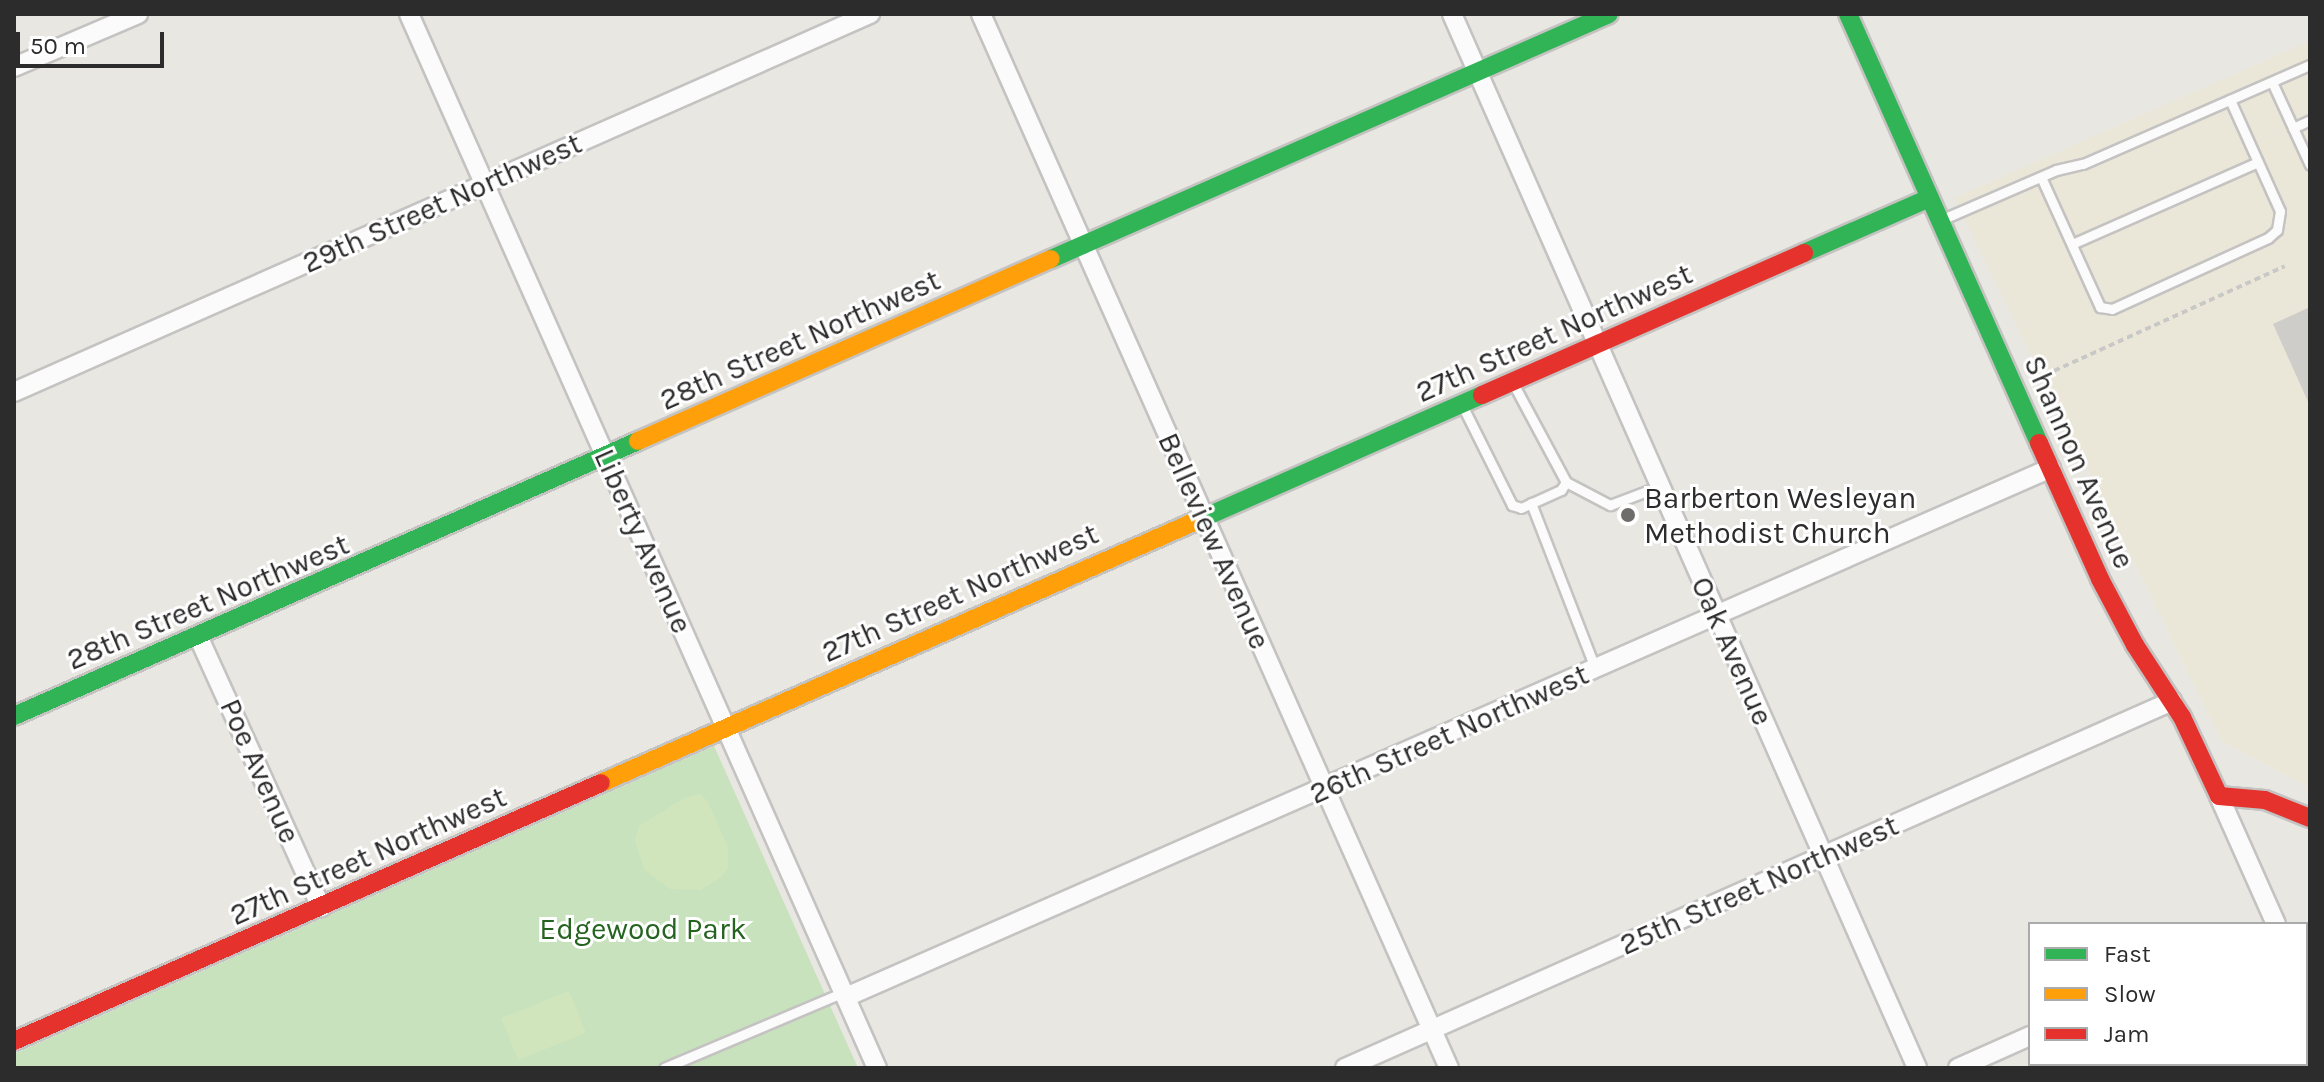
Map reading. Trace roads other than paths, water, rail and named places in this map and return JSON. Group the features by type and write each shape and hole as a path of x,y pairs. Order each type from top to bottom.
{"street":[{"path":"14,67 138,14"},
{"name":"Liberty Avenue","path":"409,14 877,1068"},
{"name":"29th Street Northwest","path":"14,392 870,14"},
{"name":"Belleview Avenue","path":"981,14 1449,1068"},
{"name":"Oak Avenue","path":"1452,14 1917,1068"},
{"name":"28th Street Northwest","path":"14,716 1609,14"},
{"name":"Shannon Avenue","path":"1848,14 2100,579 2135,645 2172,701 2219,796 2275,922"},
{"name":"27th Street Northwest","path":"14,1041 1929,198"},
{"name":"26th Street Northwest","path":"845,995 1324,789 2051,468"},
{"name":"Poe Avenue","path":"198,636 321,907"},
{"name":"25th Street Northwest","path":"1345,1068 2172,701"},
{"path":"2219,796 2265,800 2310,818"},
{"path":"1958,1068 2028,1037"}],"lane":[{"path":"1939,220 2041,177 2083,164 2310,65"},
{"path":"2272,82 2310,165"},
{"path":"2041,177 2100,307 2112,309 2268,238 2277,230 2280,211 2230,100"},
{"path":"2293,128 2310,120"},
{"path":"2072,244 2258,162"},
{"path":"1512,382 1566,482 1610,505 1660,486"},
{"path":"1462,404 1512,505 1521,508 1561,490 1566,482"},
{"path":"1531,503 1596,670"},
{"path":"664,1068 845,995"}],"place":[{"name":"Barberton Wesleyan Methodist Church","path":"1628,515"}],"park label":[{"name":"Edgewood Park","path":"643,929"}]}
